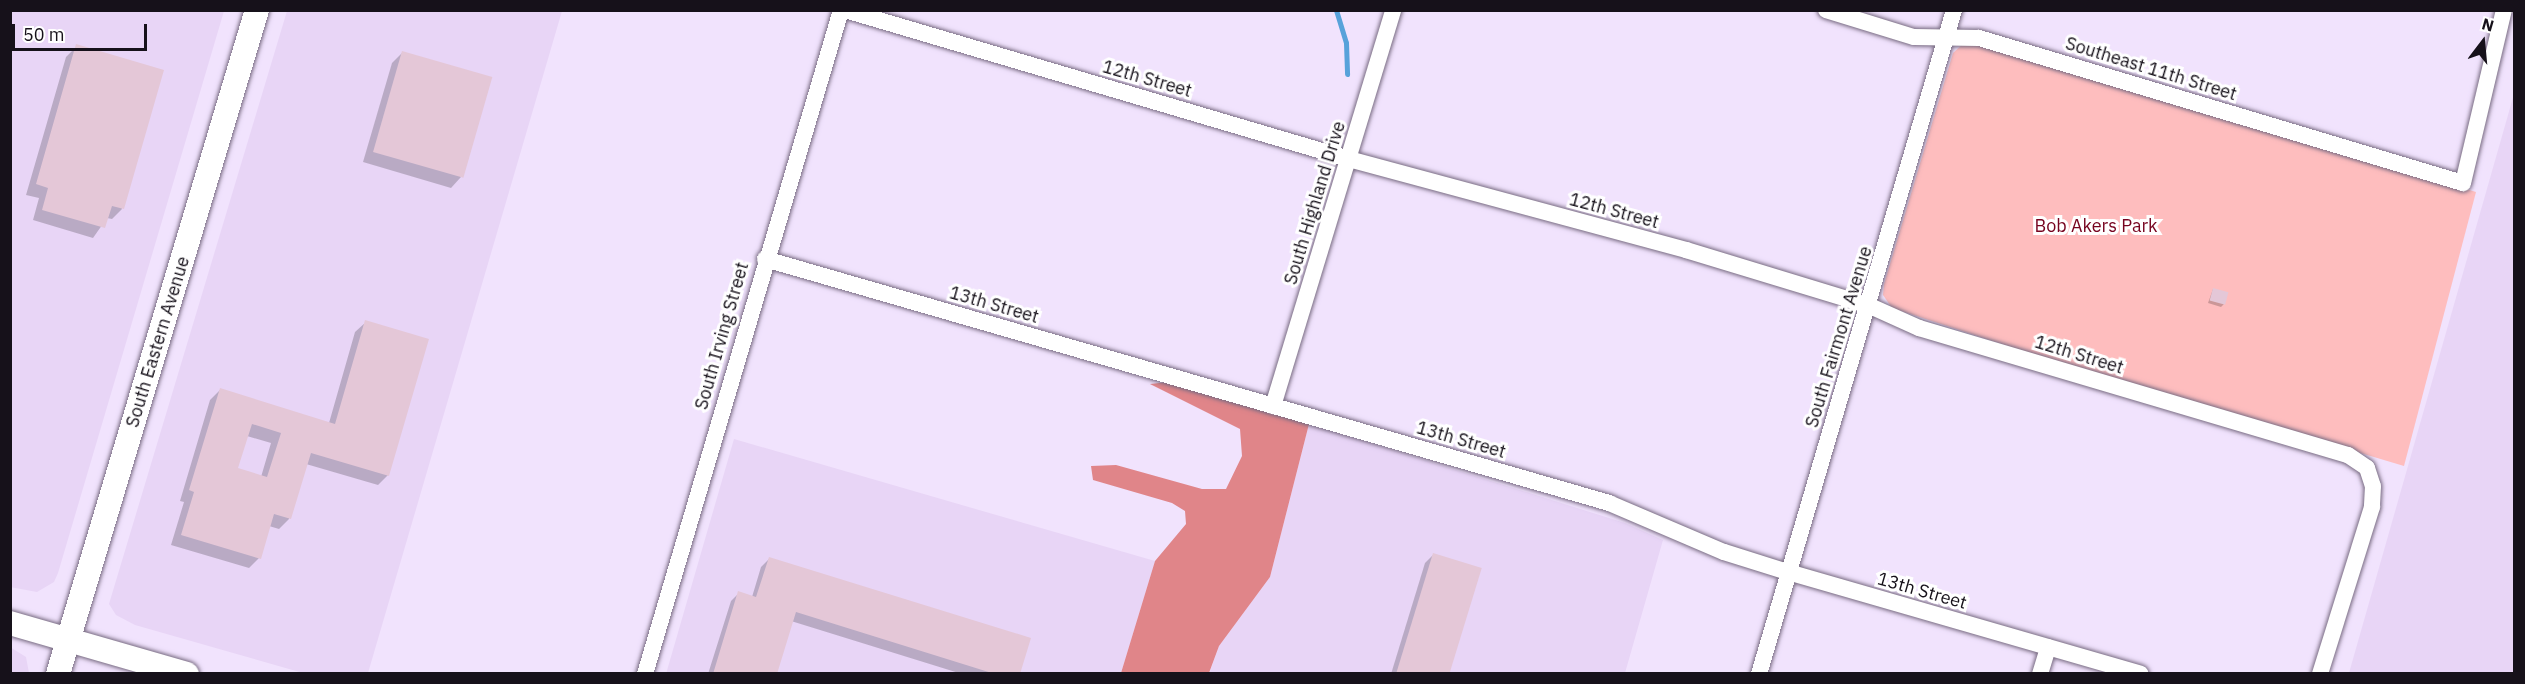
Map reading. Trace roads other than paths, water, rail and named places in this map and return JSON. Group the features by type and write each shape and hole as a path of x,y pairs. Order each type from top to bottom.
{"main road":[{"name":"South Eastern Avenue","path":"58,674 257,10"},
{"path":"10,623 187,674"}],"street":[{"name":"12th Street","path":"843,10 1348,159 1686,250 1870,306 1919,328 2348,455 2367,468 2373,486 2372,507 2320,674"},
{"name":"South Irving Street","path":"645,674 765,259 843,10"},
{"name":"South Highland Drive","path":"1273,406 1393,10"},
{"name":"Southeast 11th Street","path":"1826,10 1914,37 1979,38 2463,183 2504,10"},
{"name":"South Fairmont Avenue","path":"1759,674 1870,306 1954,10"},
{"name":"13th Street","path":"765,259 1609,503 1724,552 2141,674"},
{"path":"2040,674 2048,647"}],"waterway":[{"path":"1336,10 1346,43 1347,74"}],"park label":[{"name":"Bob Akers Park","path":"2096,226"}]}
